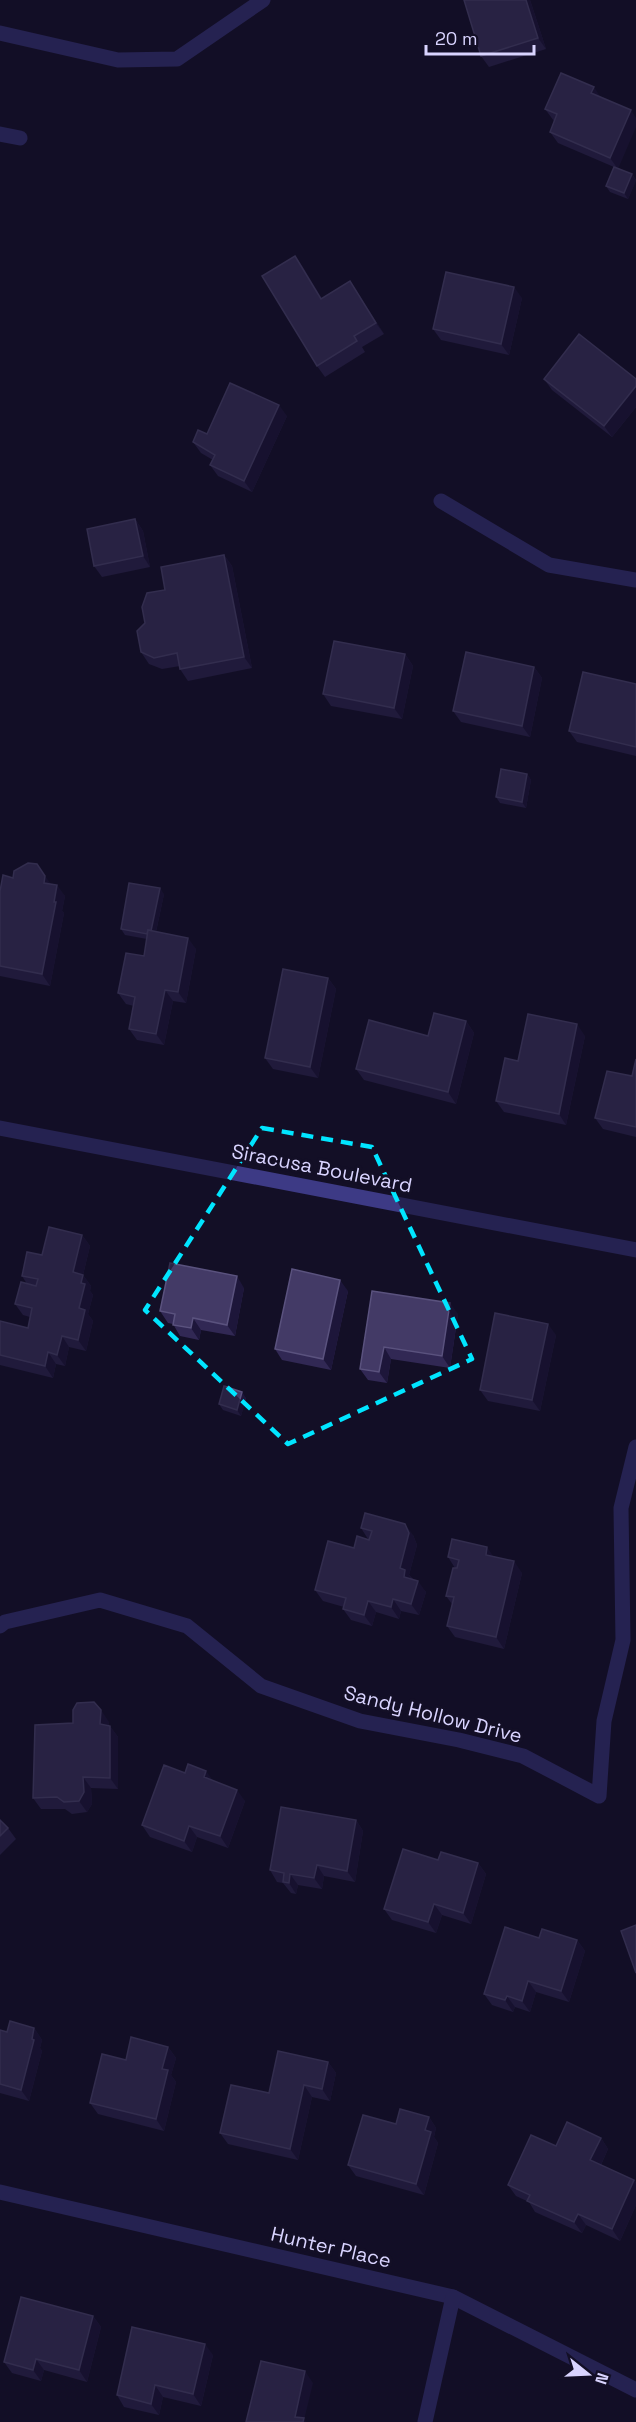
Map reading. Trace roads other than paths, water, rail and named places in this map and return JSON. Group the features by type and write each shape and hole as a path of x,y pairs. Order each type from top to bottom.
{"street":[{"path":"0,33 118,60 177,59 264,0"},
{"path":"0,134 20,138"},
{"path":"441,501 549,565 636,580"},
{"name":"Siracusa Boulevard","path":"0,1128 636,1250"},
{"name":"Sandy Hollow Drive","path":"0,1626 5,1622 100,1600 187,1626 261,1686 360,1721 459,1740 523,1756 599,1796 604,1721 623,1640 621,1509 636,1447"},
{"name":"Hunter Place","path":"0,2192 453,2298 636,2390"},
{"path":"425,2422 453,2298"}]}
